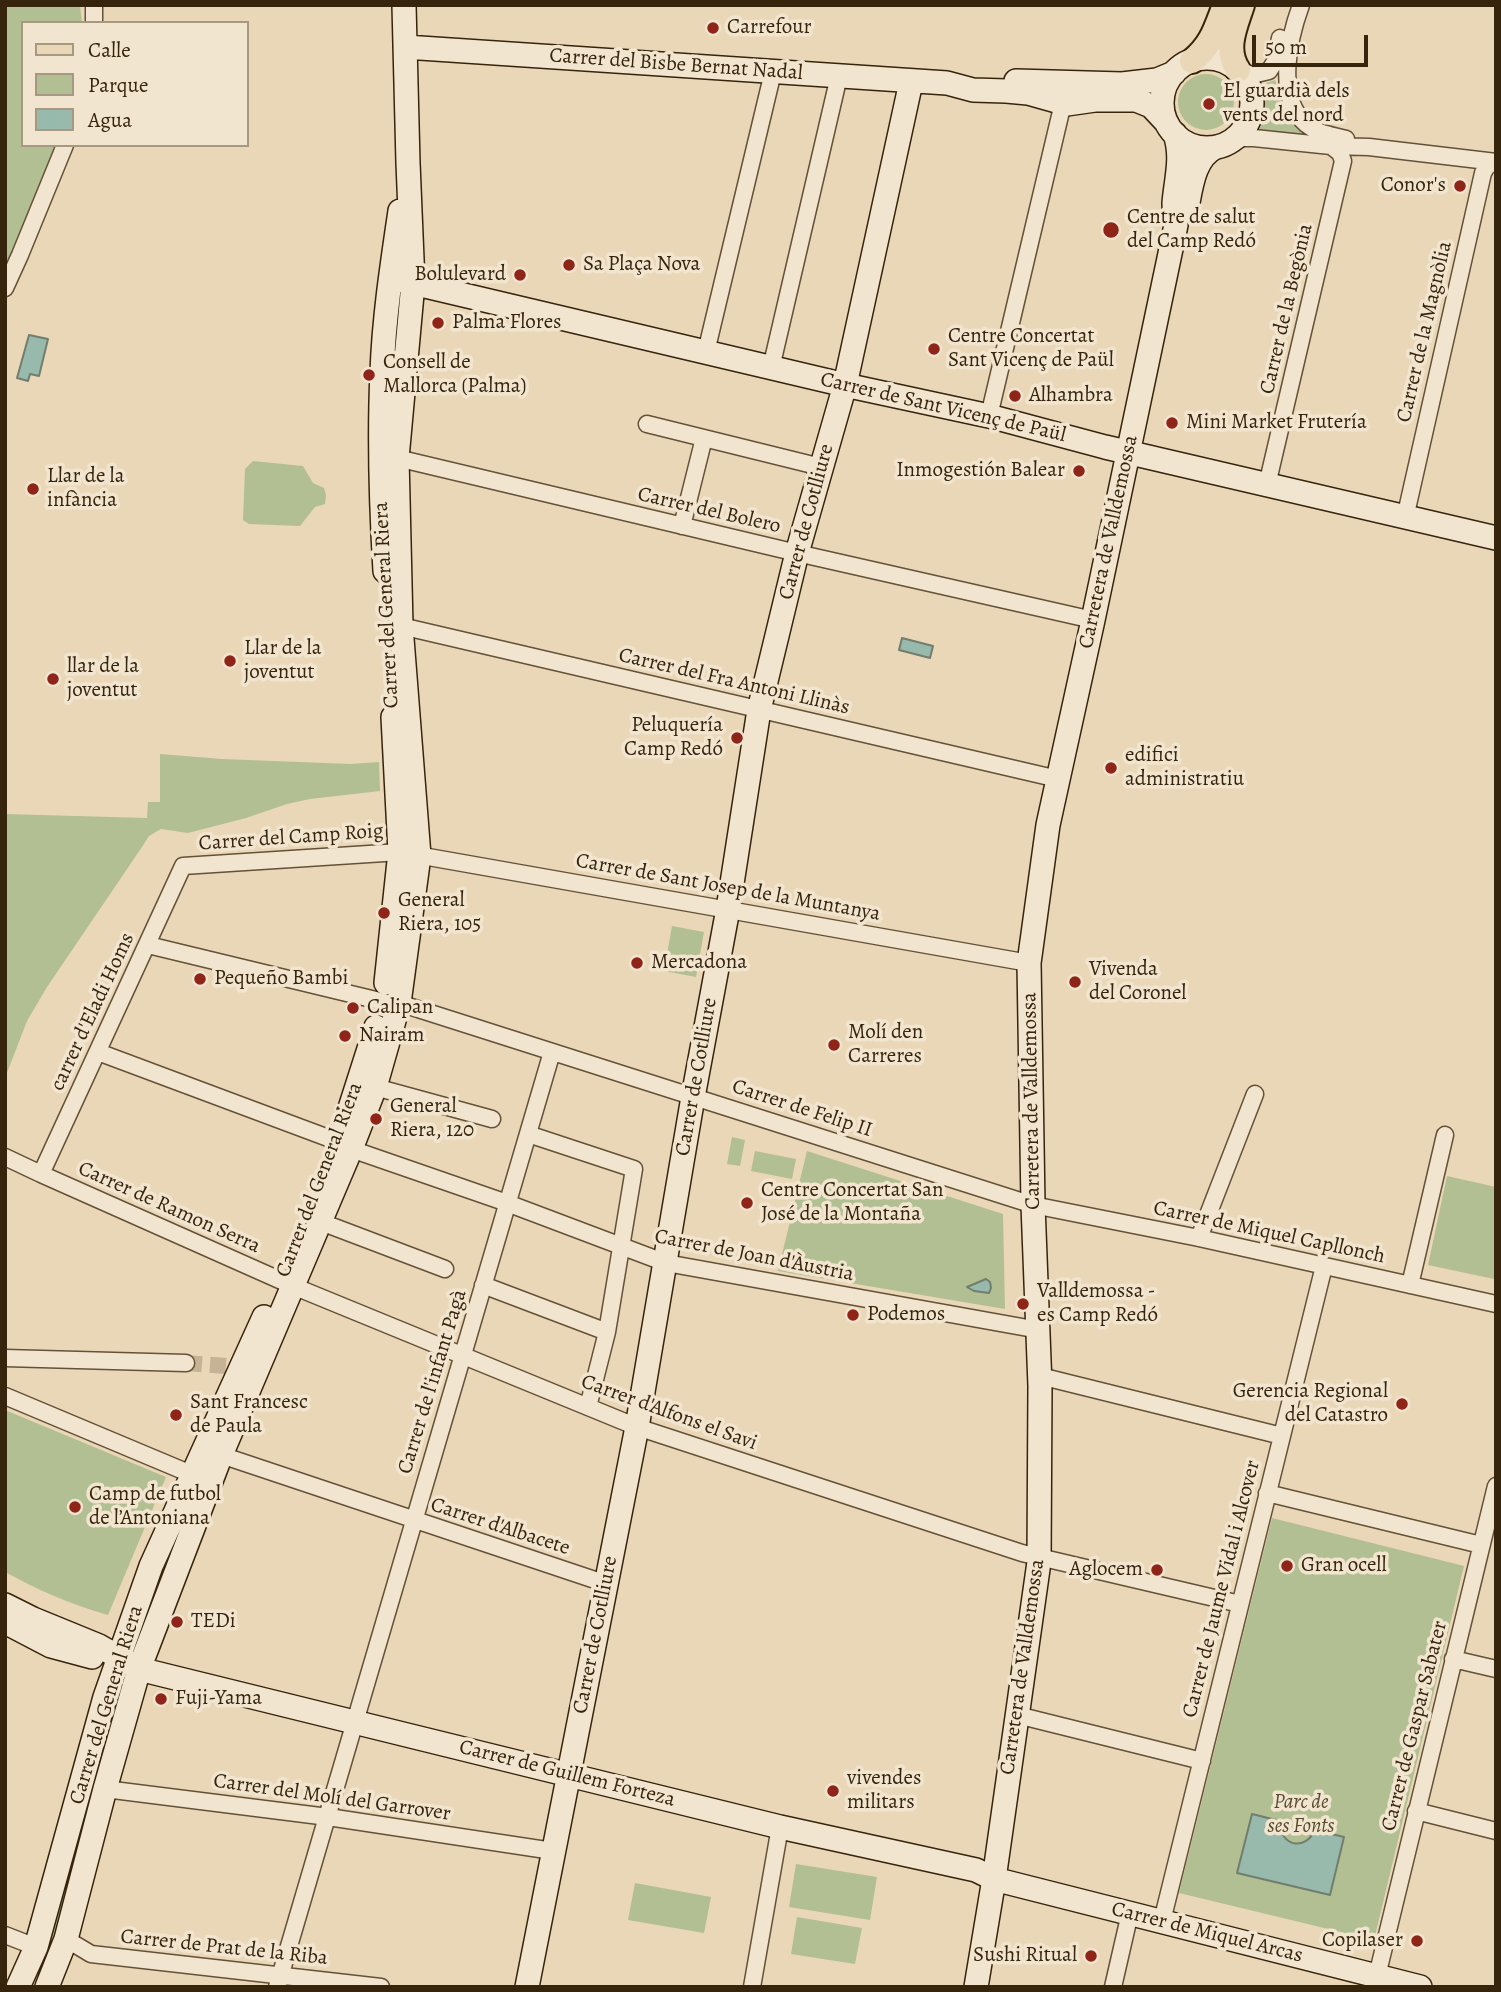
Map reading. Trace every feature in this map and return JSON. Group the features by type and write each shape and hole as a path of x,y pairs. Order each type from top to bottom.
{"main road":[{"name":"Carrer del General Riera","path":"47,1987 66,1939 139,1670 287,1283 345,1146 375,1087 391,1003 410,854 397,458 414,283 404,5"},
{"path":"1225,5 1210,43 1202,53 1183,67 1163,92 1162,107 1171,128 1195,146 1202,148 1223,144 1245,127 1252,107 1248,86 1232,58 1233,31 1242,5"},
{"name":"Carrer del Bisbe Bernat Nadal","path":"405,47 947,83 973,90 1028,93 1061,92 1157,80 1183,67"},
{"path":"1183,67 1201,59 1216,60 1238,70"},
{"name":"Carrer de Cotlliure","path":"527,1987 637,1427 759,710 797,553 845,385 911,82"},
{"name":"Carrer del Bisbe Bernat Nadal","path":"1061,92 1079,104 1095,100 1136,100 1151,106 1171,128"},
{"name":"Carretera de Valldemossa","path":"1171,128 1179,153 1174,205 1177,225"},
{"name":"Carretera de Valldemossa","path":"976,1987 994,1879 1039,1557 1040,1376 1033,1205 1029,963 1048,825 1177,225 1187,208 1199,163 1206,153 1223,144"},
{"name":"Carrer del General Riera","path":"408,163 390,278 382,370 379,459 410,854"},
{"name":"Carrer de Sant Vicenç de Paül","path":"390,278 771,368 989,416 1128,453 1496,538"},
{"name":"Carrer del General Riera","path":"18,1987 36,1947 105,1697 151,1566 191,1474 287,1283 321,1222 391,1003"},
{"name":"Carrer de Guillem Forteza","path":"5,1605 99,1646 139,1670 780,1827 976,1870 994,1879"},
{"path":"5,1622 51,1646 87,1657 119,1658"},
{"name":"Carrer de Miquel Arcas","path":"994,1879 1408,1985"}],"street":[{"path":"1238,70 1258,75 1272,68 1291,5"},
{"path":"1301,5 1292,30 1288,56 1288,84 1293,107 1301,119 1318,131 1369,147"},
{"path":"705,352 773,72"},
{"path":"771,368 839,76"},
{"path":"989,416 1061,92"},
{"path":"1223,144 1248,137 1331,146 1369,147 1495,162"},
{"name":"Carrer de la Begònia","path":"1267,485 1343,161 1340,153 1331,146"},
{"path":"5,288 64,147"},
{"name":"Carrer de la Magnòlia","path":"1405,518 1483,173 1487,166 1495,162"},
{"path":"647,424 821,467"},
{"path":"682,526 704,438"},
{"name":"Carrer del Bolero","path":"397,458 1093,620"},
{"name":"Carrer del Fra Antoni Llinàs","path":"401,626 1058,779"},
{"name":"Carrer del Camp Roig","path":"183,866 410,854"},
{"name":"Carrer de Sant Josep de la Muntanya","path":"410,854 1029,963"},
{"name":"carrer d'Eladi Homs","path":"41,1174 183,866"},
{"name":"Carrer de Felip II","path":"148,945 391,1003 1033,1205"},
{"name":"Carrer de Joan d'Àustria","path":"98,1052 345,1146 508,1203 666,1263 1039,1330"},
{"name":"Carrer de l'infant Pagà","path":"279,1981 552,1052"},
{"path":"375,1087 492,1119"},
{"path":"1199,1238 1255,1094"},
{"path":"528,1133 634,1169 607,1332 588,1408"},
{"path":"1410,1285 1445,1135"},
{"name":"Carrer de Ramon Serra","path":"5,1157 287,1283"},
{"name":"Carrer de Miquel Capllonch","path":"1033,1205 1199,1238 1496,1304"},
{"path":"321,1222 445,1269"},
{"name":"Carrer de Jaume Vidal i Alcover","path":"1162,1921 1324,1266"},
{"name":"Carrer d'Alfons el Savi","path":"287,1283 637,1427 1022,1553 1240,1604"},
{"path":"483,1285 607,1332"},
{"path":"5,1358 186,1363"},
{"path":"1040,1376 1282,1436"},
{"path":"5,1396 191,1474"},
{"name":"Carrer d'Albacete","path":"221,1455 607,1584"},
{"name":"Carrer de Gaspar Sabater","path":"1377,1976 1495,1488"},
{"path":"1267,1493 1481,1545"},
{"path":"1453,1659 1496,1670"},
{"path":"1017,1715 1202,1761"},
{"name":"Carrer del Molí del Garrover","path":"105,1789 328,1816 553,1851"},
{"path":"1416,1811 1496,1831"},
{"path":"752,1987 780,1827"},
{"path":"1113,1987 1130,1913"},
{"path":"5,1935 36,1947"},
{"name":"Carrer de Prat de la Riba","path":"66,1939 92,1954 279,1981 381,1987"}],"green space":[{"path":"5,5 80,5 82,21 21,21 21,147 57,147 43,186 5,269"},
{"path":"1206,74 1217,76 1226,82 1232,91 1232,113 1226,122 1217,128 1206,130 1195,128 1186,122 1180,113 1178,102 1180,91 1186,82 1195,76"},
{"path":"1275,80 1287,112 1308,136 1255,129 1259,107 1258,86"},
{"path":"253,461 303,466 313,483 324,488 325,504 315,507 300,526 249,524 243,520 245,469"},
{"path":"160,754 351,764 379,762 380,791 310,799 188,833 161,829 149,836 47,987 27,1021 5,1078 5,814 147,818 148,802 160,802"},
{"path":"672,926 704,932 696,977 664,971"},
{"path":"732,1137 745,1140 740,1166 727,1164"},
{"path":"755,1151 796,1159 792,1179 751,1171"},
{"path":"807,1151 1003,1214 1005,1309 778,1271"},
{"path":"1447,1176 1496,1187 1494,1279 1428,1265"},
{"name":"Camp de futbol de l’Antoniana","path":"5,1410 166,1477 108,1615 81,1607 5,1572"},
{"name":"Parc de ses Fonts","path":"1272,1518 1464,1566 1374,1940 1179,1893"},
{"path":"111,1718 80,1833 68,1895 49,1958 40,1954"},
{"path":"796,1864 877,1877 870,1920 789,1907"},
{"path":"635,1883 711,1897 704,1933 628,1920"},
{"path":"797,1917 862,1928 855,1964 791,1954"}],"water":[{"path":"29,335 48,339 39,376 30,374 28,381 17,378"},
{"path":"902,638 933,646 930,658 899,650"},
{"path":"986,1279 990,1282 989,1293 967,1287"},
{"path":"1252,1814 1280,1821 1284,1836 1293,1843 1305,1841 1315,1830 1344,1837 1330,1895 1237,1873"}],"tunnel":[{"path":"186,1363 241,1367"}],"place":[{"name":"Carrefour","path":"713,28"},
{"name":"El guardià dels vents del nord","path":"1209,104"},
{"name":"Conor's","path":"1460,186"},
{"name":"Centre de salut del Camp Redó","path":"1111,230"},
{"name":"Sa Plaça Nova","path":"569,265"},
{"name":"Bolulevard","path":"520,275"},
{"name":"Palma Flores","path":"438,323"},
{"name":"Centre Concertat Sant Vicenç de Paül","path":"934,349"},
{"name":"Consell de Mallorca (Palma)","path":"369,375"},
{"name":"Alhambra","path":"1015,396"},
{"name":"Mini Market Frutería","path":"1172,423"},
{"name":"Inmogestión Balear","path":"1079,471"},
{"name":"Llar de la infància","path":"33,489"},
{"name":"Llar de la joventut","path":"230,661"},
{"name":"llar de la joventut","path":"53,679"},
{"name":"Peluquería Camp Redó","path":"737,738"},
{"name":"edifici administratiu","path":"1111,768"},
{"name":"General Riera, 105","path":"384,913"},
{"name":"Mercadona","path":"637,963"},
{"name":"Pequeño Bambi","path":"200,979"},
{"name":"Vivenda del Coronel","path":"1075,982"},
{"name":"Calipan","path":"353,1008"},
{"name":"Nairam","path":"345,1036"},
{"name":"Molí den Carreres","path":"834,1045"},
{"name":"General Riera, 120","path":"376,1119"},
{"name":"Centre Concertat San José de la Montaña","path":"747,1203"},
{"name":"Valldemossa - es Camp Redó","path":"1023,1304"},
{"name":"Podemos","path":"853,1315"},
{"name":"Gerencia Regional del Catastro","path":"1402,1404"},
{"name":"Sant Francesc de Paula","path":"176,1415"},
{"name":"Camp de futbol de l’Antoniana","path":"75,1507"},
{"name":"Gran ocell","path":"1287,1566"},
{"name":"Aglocem","path":"1157,1570"},
{"name":"TEDi","path":"177,1622"},
{"name":"Fuji-Yama","path":"161,1699"},
{"name":"vivendes militars","path":"833,1791"},
{"name":"Copilaser","path":"1417,1941"},
{"name":"Sushi Ritual","path":"1091,1956"}]}
